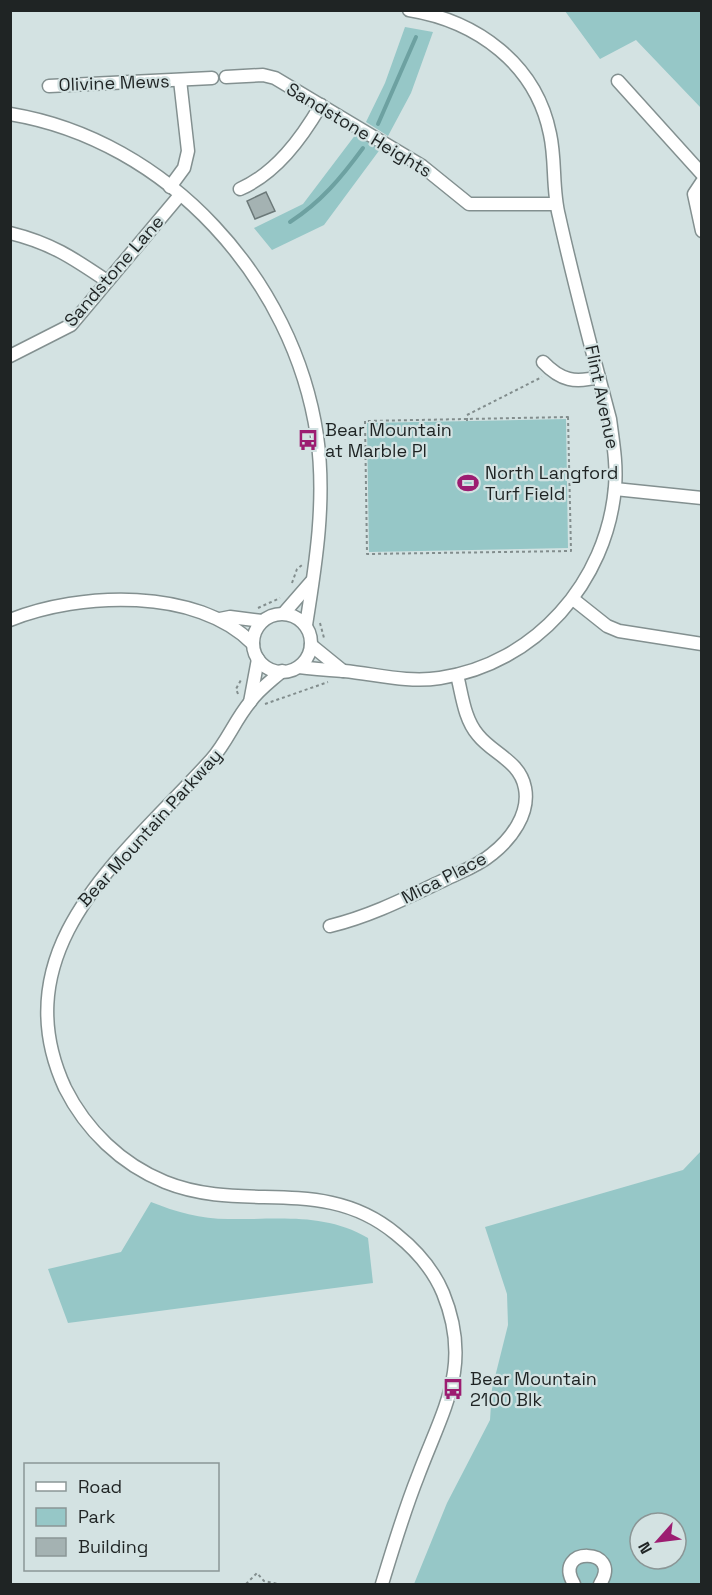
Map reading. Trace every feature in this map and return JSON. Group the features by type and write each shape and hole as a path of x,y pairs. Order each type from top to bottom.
{"street":[{"name":"Flint Avenue","path":"299,667 339,676 417,680 457,675 506,656 523,646 551,623 573,599 602,546 615,489 614,443 556,204 550,134 545,115 525,76 509,58 475,31 431,14 410,10"},
{"name":"Sandstone Heights","path":"226,77 268,75 422,166 469,204 556,204"},
{"name":"Olivine Mews","path":"49,86 212,78"},
{"name":"Olivine Mews","path":"175,191 188,151 180,80"},
{"path":"618,81 702,174"},
{"path":"240,189 261,178 301,138 321,105"},
{"path":"10,114 85,136 175,191 208,220 247,264 279,315 301,367 314,420 320,475 319,527 306,625 311,645 307,658 299,667 282,671 273,670 258,659 253,644 220,619 168,604 116,601 56,606 10,620"},
{"path":"702,182 694,194 702,231"},
{"name":"Sandstone Lane","path":"10,356 71,325 175,191"},
{"path":"10,233 39,240 62,250 107,281"},
{"path":"548,367 570,381 599,377"},
{"path":"615,489 702,498"},
{"path":"220,619 230,617 262,621 284,613 311,582"},
{"path":"573,599 607,626 619,631 702,644"},
{"path":"284,613 292,615 306,625"},
{"path":"253,644 262,621"},
{"name":"Flint Avenue","path":"311,645 339,676"},
{"name":"Bear Mountain Parkway","path":"255,704 258,659"},
{"name":"Bear Mountain Parkway","path":"282,671 221,748 79,906 54,954 47,981 47,1029 52,1056 71,1099 102,1140 141,1170 182,1188 202,1193 316,1198 341,1204 388,1227 408,1243 434,1275 446,1301 455,1336 454,1378 450,1399 418,1475 382,1584"},
{"name":"Mica Place","path":"330,926 370,916 478,863 502,845 520,820 525,805 525,788 519,773 509,760 486,744 471,725 457,675"},
{"path":"574,1584 569,1571 572,1564 576,1558 590,1555 602,1563 604,1577 600,1584"}],"path":[{"path":"467,420 467,414 548,367"},
{"path":"568,417 571,551 367,554 365,420 467,420 568,417"},
{"path":"288,589 297,568"},
{"path":"253,609 267,606 284,594"},
{"path":"319,617 326,642"},
{"path":"255,704 339,676"},
{"path":"236,689 242,677"},
{"path":"246,1584 257,1574 264,1581 278,1584"},
{"path":"297,1584 314,1584"}],"green space":[{"path":"565,11 701,11 701,108 636,40 600,59"},
{"path":"405,27 433,32 411,93 388,136 366,122 385,83"},
{"path":"356,134 381,148 324,225 272,250 254,228 303,204"},
{"name":"North Langford Turf Field","path":"566,419 568,548 369,552 367,423"},
{"path":"701,1151 701,1584 414,1584 447,1503 490,1420 492,1389 508,1325 507,1294 485,1227 683,1170"},
{"path":"151,1202 179,1212 208,1218 300,1219 334,1224 351,1230 368,1238 373,1283 68,1323 48,1269 121,1252"}],"building":[{"path":"266,192 275,211 255,219 247,201"}],"waterway":[{"path":"378,124 416,37"},
{"path":"290,222 330,189 363,148"}],"place":[{"name":"Bear Mountain at Marble Pl","path":"308,440"},
{"name":"North Langford Turf Field","path":"468,483"},
{"name":"Bear Mountain 2100 Blk","path":"453,1389"}]}
